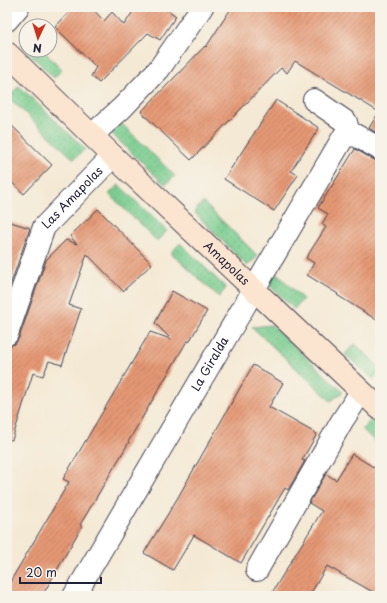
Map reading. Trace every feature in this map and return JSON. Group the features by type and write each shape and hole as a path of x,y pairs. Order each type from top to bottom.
{"street":[{"path":"7,20 18,7"},
{"path":"92,135 122,108 159,69 202,7"},
{"name":"Amapolas","path":"7,53 113,156 380,409"},
{"path":"314,100 346,122 349,135 355,135 380,149"},
{"name":"La Giralda","path":"74,596 344,136 349,135"},
{"name":"Las Amapolas","path":"7,334 44,227 113,156"},
{"path":"258,570 342,421 361,392"}],"green space":[{"path":"34,58 51,58 62,69 54,78"},
{"path":"19,86 85,149 74,159 8,97"},
{"path":"120,122 175,176 165,185 111,133"},
{"path":"119,185 167,231 157,241 109,194"},
{"path":"203,202 258,256 247,266 194,212"},
{"path":"180,243 226,288 219,297 171,253"},
{"path":"277,273 303,299 294,309 267,283"},
{"path":"272,325 343,392 331,401 252,327"},
{"path":"355,344 380,368 380,372 373,379 345,354"},
{"path":"371,420 380,429 380,447 362,429"}],"building":[{"path":"74,7 91,7 104,21 112,12 124,25 136,7 164,7 176,16 160,40 148,33 99,83 91,76 96,67 58,30 58,24"},
{"path":"232,7 380,7 380,135 369,128 379,112 295,61 287,73 281,68 191,160 141,112 205,46 206,47"},
{"path":"276,100 319,128 291,171 298,175 274,211 224,179"},
{"path":"7,121 52,165 24,194 7,178"},
{"path":"355,149 374,160 380,161 380,322 307,275 314,263 306,258 326,227 322,224 328,214 318,208"},
{"path":"98,209 152,264 123,291 87,254 69,305 81,309 62,365 49,361 43,376 33,373 12,440 7,439 7,346 15,344 19,338 46,260 66,240 77,244 70,236"},
{"path":"7,221 30,228 10,286 7,285"},
{"path":"172,291 207,311 189,342 187,341 128,442 80,525 82,526 42,596 7,596 7,587 69,482 63,479 150,332 171,339 155,323"},
{"path":"253,365 283,383 269,407 317,434 302,460 305,461 288,490 285,488 241,563 194,535 173,570 144,553 177,499"},
{"path":"352,454 380,471 380,596 327,566 309,596 270,596 322,511 309,503 326,474 336,480"}]}
